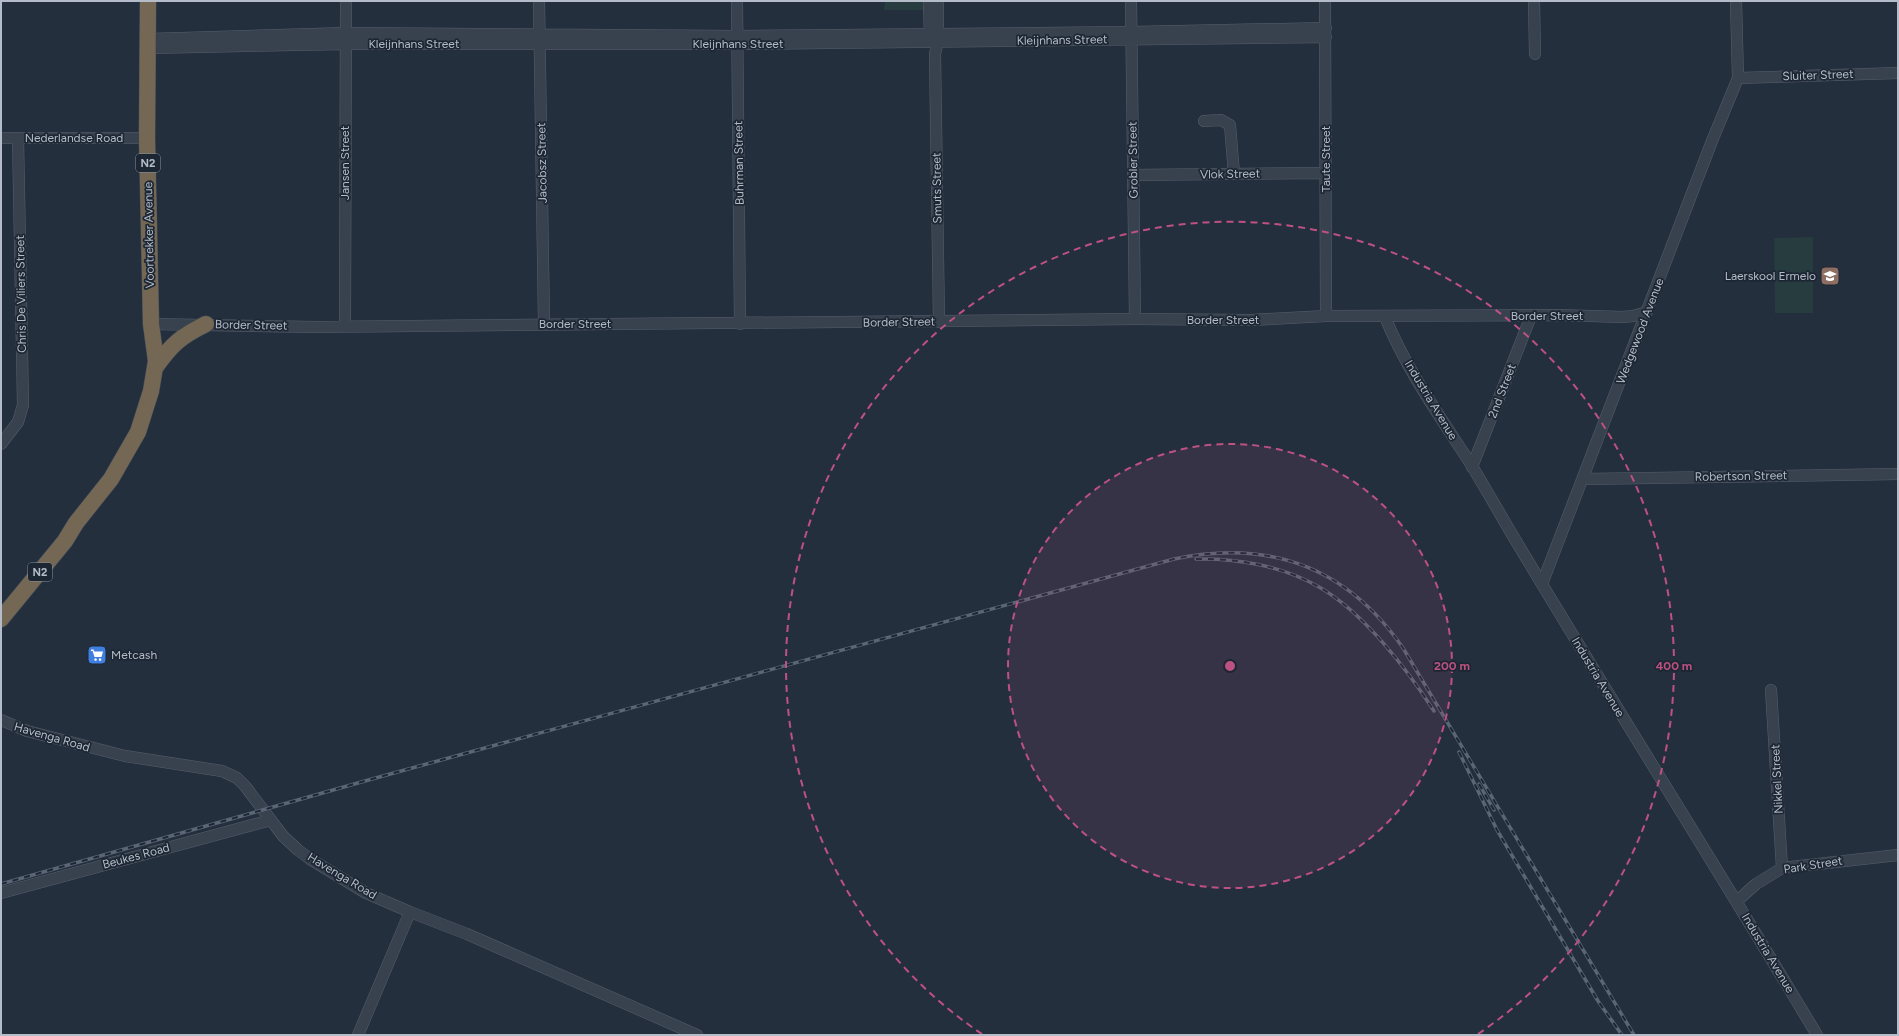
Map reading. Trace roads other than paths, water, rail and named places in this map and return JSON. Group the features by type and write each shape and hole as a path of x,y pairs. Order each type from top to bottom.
{"highway":[{"name":"Voortrekker Avenue","path":"148,1 149,43 147,138 151,324"},
{"name":"N2","path":"1,619 65,541 76,523 111,479 132,445 145,412 155,368 156,361 151,324"},
{"path":"155,368 175,342 206,324"},
{"name":"N2","path":"1,602 53,542 64,531 76,523"}],"street":[{"name":"Jansen Street","path":"345,325 346,1"},
{"name":"Jacobsz Street","path":"540,1 544,324"},
{"name":"Buhrman Street","path":"737,1 740,324"},
{"name":"Smuts Street","path":"929,1 935,54 939,322"},
{"name":"Smuts Street","path":"934,38 938,1"},
{"name":"Grobler Street","path":"1131,1 1135,319"},
{"name":"Taute Street","path":"1325,1 1326,316"},
{"path":"1534,1 1535,54"},
{"path":"1736,1 1738,78"},
{"name":"Kleijnhans Street","path":"149,43 345,39 737,40 1132,36 1326,32"},
{"name":"Sluiter Street","path":"1738,78 1898,73"},
{"name":"Wedgewood Avenue","path":"1542,584 1584,479 1738,78"},
{"path":"1204,121 1221,120 1230,125 1234,174"},
{"name":"Nederlandse Road","path":"1,138 147,138"},
{"name":"Chris De Viliers Street","path":"1,444 18,422 23,405 18,138"},
{"name":"Vlok Street","path":"1133,175 1326,173"},
{"name":"Border Street","path":"151,324 315,327 345,325 740,324 1135,319 1251,320 1326,316 1623,317 1647,312"},
{"name":"2nd Street","path":"1472,467 1531,316"},
{"name":"Industria Avenue","path":"1386,317 1393,335 1424,393 1472,467 1817,1035"},
{"name":"Robertson Street","path":"1584,479 1898,474"},
{"name":"Nikkel Street","path":"1771,690 1782,868"},
{"name":"Havenga Road","path":"1,720 27,731 125,756 222,770 237,778 245,786 283,836 310,859 366,893 467,934 697,1035"},
{"name":"Beukes Road","path":"1,893 271,820"},
{"name":"Park Street","path":"1737,901 1756,884 1782,868 1898,855"},
{"path":"358,1035 410,912"}],"railway":[{"path":"1,884 372,779 1174,559 1209,554 1242,553 1274,557 1304,566 1331,579 1357,597 1381,620 1403,648 1634,1035"},
{"path":"1196,559 1227,560 1259,565 1290,574 1319,587 1352,611 1368,626 1411,677 1434,711"},
{"path":"1459,752 1497,830 1598,1001 1622,1035"},
{"path":"1479,784 1494,810"}],"place":[{"name":"Laerskool Ermelo","path":"1830,276"},
{"name":"Metcash","path":"97,655"}]}
